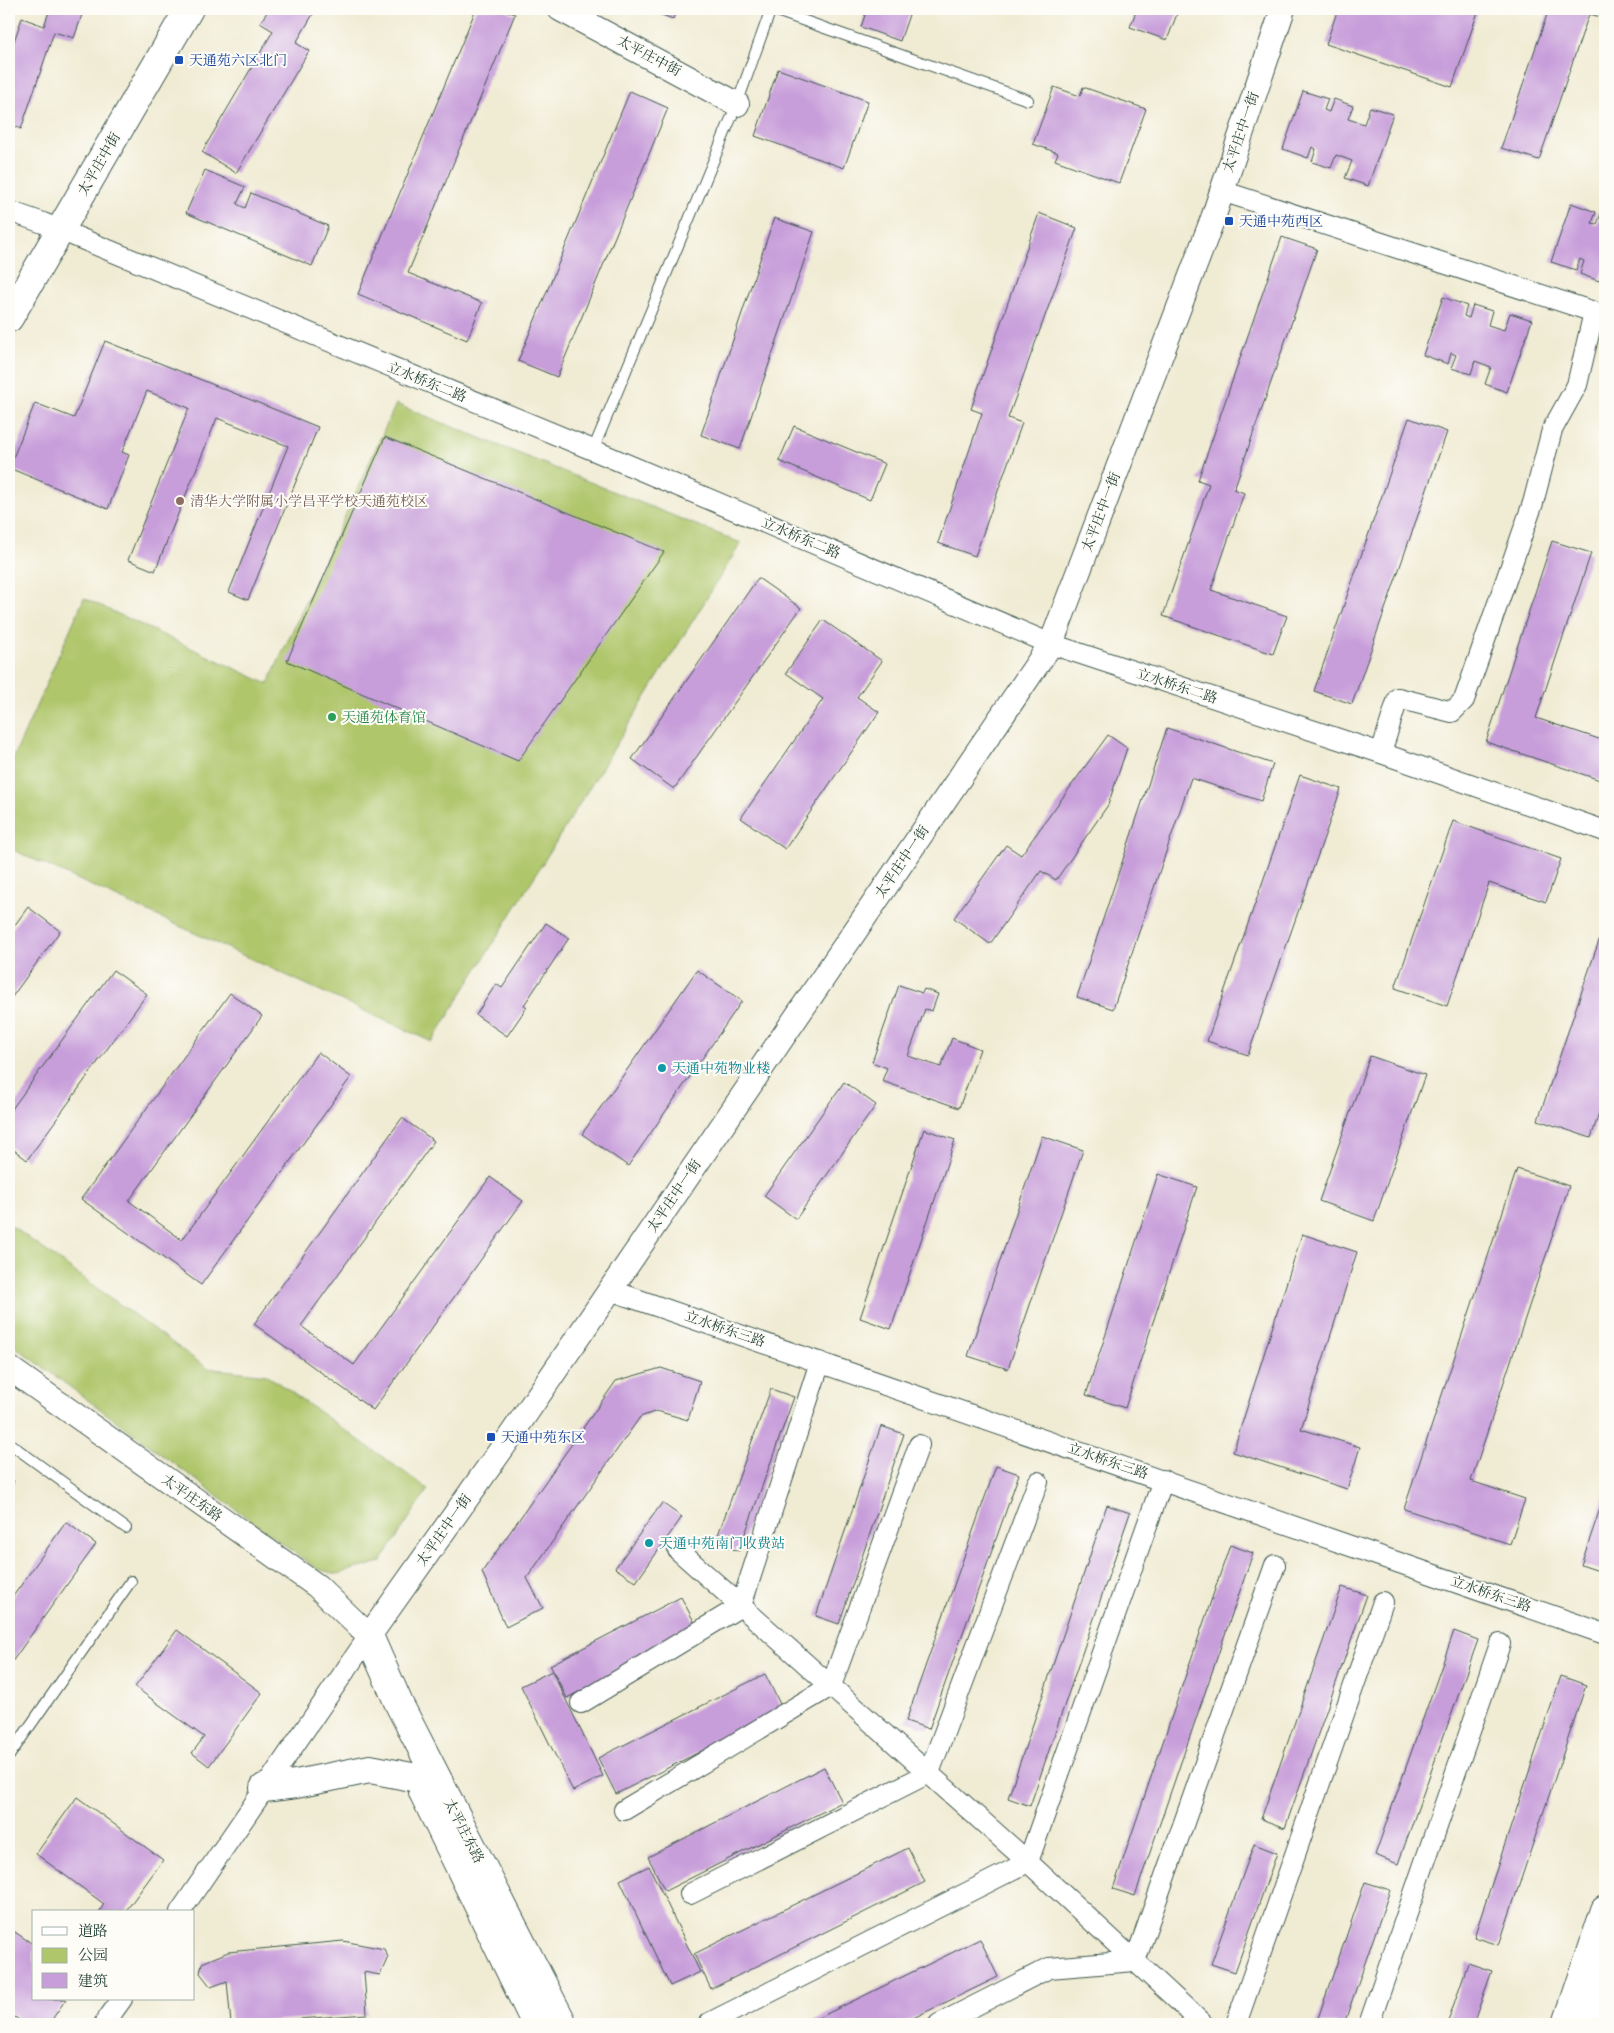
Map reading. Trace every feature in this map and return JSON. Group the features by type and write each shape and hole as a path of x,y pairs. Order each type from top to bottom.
{"main road":[{"name":"太平庄中街","path":"9,318 52,227 169,9"},
{"name":"太平庄中街","path":"9,281 52,227 189,9"},
{"name":"太平庄东路","path":"369,1636 376,1694 536,2024"},
{"name":"太平庄东路","path":"369,1636 399,1704 563,2024"},
{"path":"264,1788 296,1784 370,1769 416,1778"},
{"path":"1567,2024 1605,1910"},
{"path":"1590,2024 1605,1978"}],"street":[{"name":"太平庄中街","path":"560,9 737,104"},
{"name":"太平庄中一街","path":"369,1636 503,1447 1050,644 1214,218 1283,9"},
{"path":"1222,190 1594,312 1577,385 1552,430 1533,503 1464,700 1452,712 1398,698 1381,753"},
{"name":"立水桥东二路","path":"9,211 593,450 1050,644 1381,753 1605,831"},
{"name":"立水桥东三路","path":"610,1290 1605,1634"},
{"path":"581,1702 741,1606 820,1362"},
{"name":"太平庄东路","path":"9,1368 316,1586 369,1636"},
{"path":"624,1810 831,1686 919,1445"},
{"path":"709,2023 1028,1862 1163,1480"},
{"path":"690,1894 928,1773 1038,1482"},
{"path":"678,1550 1028,1862 1203,2024"},
{"path":"1135,1962 1274,1566"},
{"path":"1236,2024 1383,1602"},
{"path":"181,1910 369,1636"},
{"path":"1369,2024 1500,1644"},
{"path":"939,2024 1049,1968 1135,1962"},
{"path":"104,2024 121,2000"}],"lane":[{"path":"593,450 737,104 771,9 1028,100"},
{"path":"9,1443 126,1528"},
{"path":"9,1756 130,1581"}],"green space":[{"name":"天通苑体育馆","path":"396,404 741,543 432,1042 9,848 9,768 84,598 268,684"},
{"path":"9,1224 207,1368 267,1375 428,1489 381,1562 337,1574 317,1569 9,1342"}],"building":[{"path":"50,9 84,9 74,38 54,32 21,129 9,124 9,56 22,18 44,26"},
{"path":"269,9 316,9 296,43 309,51 236,173 202,152 273,31 260,23"},
{"path":"476,9 502,9 515,14 408,273 482,303 467,340 358,294"},
{"path":"645,9 677,9 673,19"},
{"path":"867,9 911,9 900,41 861,27"},
{"path":"1137,9 1179,9 1167,40 1130,27"},
{"path":"1338,9 1479,9 1452,87 1326,44"},
{"path":"1549,9 1605,9 1605,18 1589,14 1539,160 1501,148"},
{"path":"778,69 868,101 844,168 755,136"},
{"path":"1054,87 1080,96 1083,87 1146,109 1119,183 1055,160 1058,153 1033,144"},
{"path":"630,91 668,108 557,377 518,361"},
{"path":"1303,91 1328,99 1324,110 1329,112 1334,99 1353,106 1348,119 1364,124 1370,107 1393,114 1368,186 1345,178 1352,161 1336,155 1331,168 1312,162 1316,149 1312,147 1308,158 1283,149"},
{"path":"205,170 245,187 237,204 245,208 251,193 328,226 312,266 186,213"},
{"path":"1571,203 1596,212 1592,223 1597,224 1602,211 1605,213 1605,268 1599,281 1580,274 1584,261 1580,259 1576,270 1551,262"},
{"path":"1039,213 1077,228 1008,418 1022,423 975,556 938,543 982,413 971,409"},
{"path":"774,218 814,232 740,449 701,435"},
{"path":"1282,237 1317,249 1234,489 1244,493 1211,590 1287,616 1273,654 1163,616 1209,484 1198,480"},
{"path":"1443,297 1467,306 1464,316 1469,318 1473,305 1492,311 1488,325 1504,330 1510,313 1532,320 1507,392 1485,384 1491,367 1475,361 1471,374 1451,368 1456,355 1451,353 1448,364 1423,355"},
{"path":"105,341 318,427 248,600 229,592 288,446 217,418 155,571 128,560 189,408 147,391 122,452 129,455 108,509 9,468 35,403 74,418"},
{"path":"1409,418 1447,432 1352,704 1314,691"},
{"path":"794,426 885,464 870,500 779,461"},
{"path":"385,437 664,552 518,761 287,661"},
{"path":"1552,541 1591,553 1536,718 1605,741 1605,764 1600,780 1486,742"},
{"path":"758,578 801,608 674,789 632,759"},
{"path":"823,620 882,661 857,697 879,712 785,849 741,818 823,699 786,673"},
{"path":"1167,728 1273,764 1261,801 1191,778 1113,1009 1077,997"},
{"path":"1108,735 1127,748 1108,805 1056,880 1041,871 990,944 954,918 1006,845 1021,855"},
{"path":"1300,775 1341,789 1248,1055 1207,1041"},
{"path":"1453,821 1561,859 1546,902 1489,883 1447,1006 1395,988"},
{"path":"28,907 60,931 9,1001 9,933"},
{"path":"546,923 569,938 524,1005 527,1007 507,1036 476,1015 496,984 502,988"},
{"path":"1605,923 1605,1094 1591,1138 1538,1120"},
{"path":"113,970 147,994 27,1160 9,1146 9,1113"},
{"name":"天通中苑物业楼","path":"697,970 742,1001 628,1166 582,1134"},
{"path":"899,985 922,993 924,989 938,994 932,1011 925,1009 908,1056 941,1067 952,1038 980,1049 959,1108 882,1081 887,1068 872,1062"},
{"path":"230,993 262,1016 129,1201 182,1240 318,1052 351,1077 201,1285 81,1199"},
{"path":"1370,1056 1425,1075 1374,1221 1319,1201"},
{"path":"844,1082 876,1105 796,1219 764,1196"},
{"path":"402,1118 434,1141 301,1326 354,1365 490,1177 523,1201 373,1410 254,1324"},
{"path":"924,1129 955,1140 891,1329 860,1318"},
{"path":"1042,1136 1083,1150 1008,1369 968,1356"},
{"path":"1517,1169 1569,1186 1471,1481 1525,1499 1510,1544 1404,1509"},
{"path":"1158,1174 1197,1187 1125,1408 1086,1395"},
{"path":"1302,1234 1357,1252 1301,1429 1360,1447 1347,1489 1233,1452"},
{"path":"661,1368 700,1381 688,1420 657,1411 640,1417 527,1578 543,1608 506,1627 482,1572 616,1381"},
{"path":"771,1389 794,1397 739,1551 715,1543"},
{"path":"881,1426 904,1434 839,1624 816,1616"},
{"path":"996,1466 1019,1474 929,1729 906,1721"},
{"path":"9,1477 14,1481 9,1489"},
{"path":"1605,1494 1605,1573 1581,1565"},
{"name":"天通中苑南门收费站","path":"662,1503 682,1517 636,1582 615,1568"},
{"path":"1107,1505 1130,1513 1030,1806 1008,1798"},
{"path":"66,1522 96,1544 9,1666 9,1602"},
{"path":"1230,1545 1253,1553 1135,1896 1113,1889"},
{"path":"1342,1587 1367,1595 1285,1828 1261,1819"},
{"path":"681,1597 698,1629 567,1698 550,1665"},
{"path":"177,1630 262,1693 209,1766 192,1753 204,1737 135,1687"},
{"path":"1454,1631 1478,1640 1398,1864 1375,1855"},
{"path":"552,1671 603,1776 573,1791 521,1686"},
{"path":"765,1674 783,1710 616,1794 598,1758"},
{"path":"1561,1676 1586,1685 1499,1945 1474,1937"},
{"path":"824,1767 842,1802 665,1891 648,1857"},
{"path":"77,1797 163,1860 126,1910 100,1910 104,1904 36,1854"},
{"path":"1254,1844 1277,1853 1235,1972 1211,1964"},
{"path":"908,1848 925,1882 711,1989 694,1954"},
{"path":"649,1866 700,1972 670,1986 620,1880"},
{"path":"1365,1882 1390,1890 1344,2024 1316,2024"},
{"path":"9,1928 32,1944 32,2000 65,2000 49,2024 25,2024 9,2013"},
{"path":"980,1939 998,1977 901,2024 806,2024"},
{"path":"343,1941 384,1949 388,1957 380,1975 364,1972 367,2014 231,2024 227,1981 211,1987 200,1973 202,1963 228,1952"},
{"path":"1468,1963 1492,1971 1473,2024 1447,2024"}],"place":[{"name":"天通苑六区北门","path":"179,60"},
{"name":"天通中苑西区","path":"1229,221"},
{"name":"清华大学附属小学昌平学校天通苑校区","path":"180,501"},
{"name":"天通苑体育馆","path":"332,717"},
{"name":"天通中苑物业楼","path":"662,1068"},
{"name":"天通中苑东区","path":"491,1437"},
{"name":"天通中苑南门收费站","path":"649,1543"}]}
